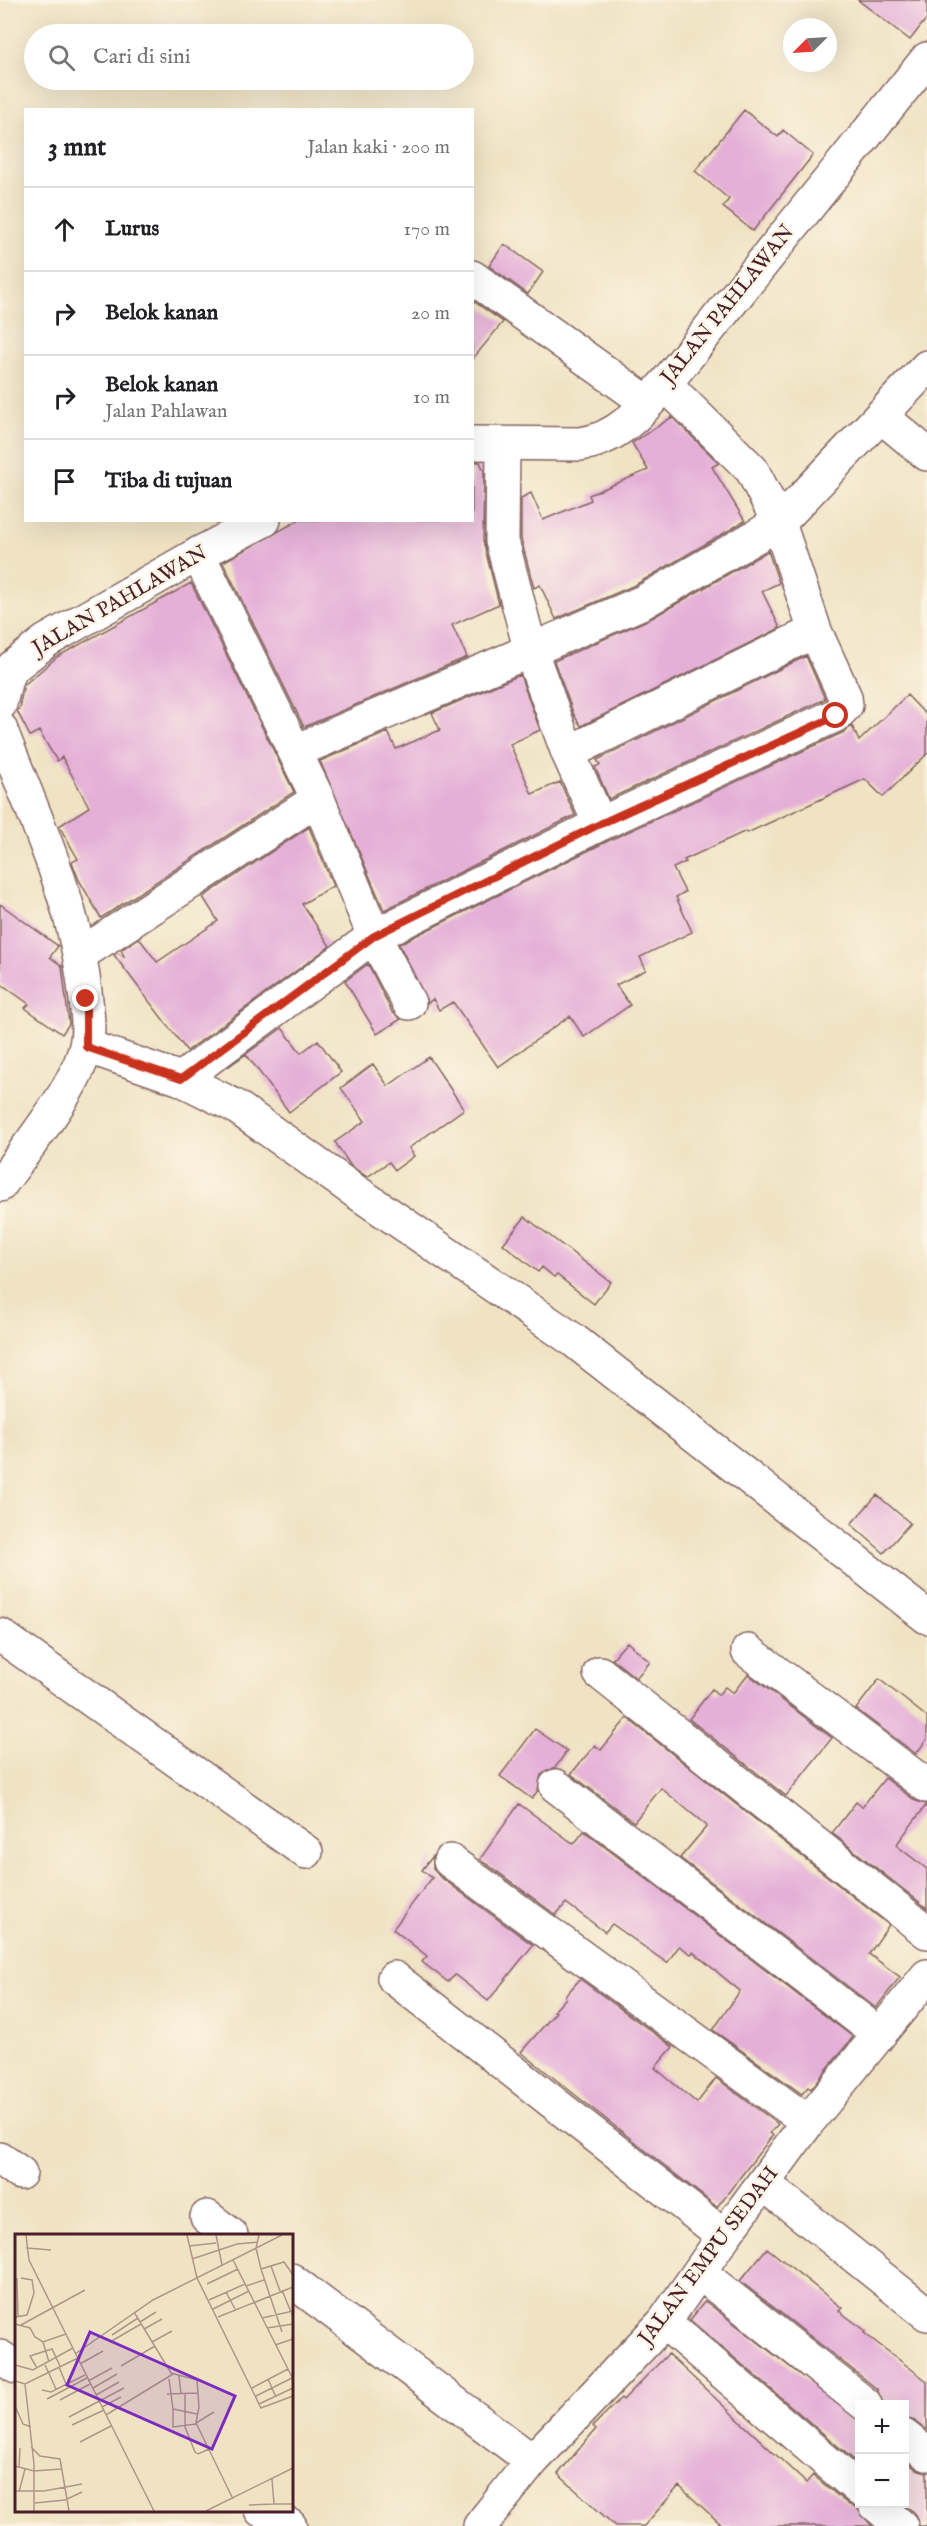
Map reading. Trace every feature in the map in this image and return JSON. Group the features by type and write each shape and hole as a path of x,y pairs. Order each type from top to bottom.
{"street":[{"name":"JALAN PAHLAWAN","path":"488,444 593,443 612,435 657,394 927,59"},
{"path":"181,1079 374,936 600,824 814,726 844,709 845,697 814,631 779,523 752,470 657,394 474,278"},
{"path":"296,751 643,602 779,523 927,367"},
{"path":"881,416 927,454"},
{"path":"488,444 502,541 531,651 568,753 600,824"},
{"name":"JALAN PAHLAWAN","path":"0,704 6,678 24,656 46,640 198,554 260,522"},
{"path":"198,554 296,751 374,936 410,1003"},
{"path":"568,753 814,631"},
{"path":"0,728 67,902 81,954 88,1021 86,1047 72,1081 0,1185"},
{"path":"81,954 318,799"},
{"path":"86,1047 181,1079 235,1106 572,1339 927,1617"},
{"path":"0,1635 306,1852"},
{"path":"748,1651 927,1786"},
{"path":"600,1673 927,1932"},
{"path":"556,1786 879,2034"},
{"path":"450,1861 808,2122"},
{"name":"JALAN EMPU SEDAH","path":"480,2526 532,2461 664,2322 808,2122 927,1976"},
{"path":"394,1978 724,2236"},
{"path":"764,2184 927,2314"},
{"path":"700,2273 860,2400"},
{"path":"292,2281 532,2461"},
{"path":"664,2322 855,2486"},
{"path":"0,2357 15,2366"},
{"path":"909,2440 927,2454"},
{"path":"880,2508 901,2526"},
{"path":"263,2511 290,2526"}],"building":[{"path":"858,0 927,0 927,18 910,40"},
{"path":"744,110 778,137 783,130 813,155 753,231 723,207 729,199 695,171"},
{"path":"504,244 543,272 528,294 489,266"},
{"path":"474,301 503,322 474,358"},
{"path":"672,417 719,463 712,467 745,521 635,585 556,619 540,585 534,588 521,539 521,498 531,493 543,520 591,500 589,495 648,470 632,443"},
{"path":"474,462 480,462 484,471 483,541 499,604 452,625 467,657 304,727 223,562 295,522 474,522"},
{"path":"768,551 779,583 762,591 780,628 581,726 574,715 554,661 652,618"},
{"path":"191,583 294,792 101,918 79,880 72,862 78,859 59,826 89,807 62,757 57,761 39,731 30,736 17,711 21,706 24,685 57,657"},
{"path":"806,656 825,699 609,799 595,767 600,765 597,760"},
{"path":"520,675 540,730 510,744 532,794 560,782 575,815 384,910 320,761 388,732 396,749 440,730 432,713"},
{"path":"907,695 927,716 927,754 883,797 865,779 747,833 746,831 684,860 686,862 673,868 685,892 676,897 692,932 640,957 646,970 616,985 630,1005 584,1037 570,1016 498,1067 453,1002 439,1010 433,999 428,1003 399,944 608,841 844,732 852,726 859,741"},
{"path":"309,827 333,886 302,904 330,946 187,1051 114,955 118,953 125,958 121,950 139,938 157,962 218,921 203,897"},
{"path":"0,904 58,946 50,957 62,966 69,1024 62,1034 25,1008 29,1004 0,983"},
{"path":"368,964 392,1012 401,1019 377,1034 345,981"},
{"path":"282,1028 301,1053 318,1040 341,1072 289,1112 246,1054"},
{"path":"429,1057 464,1109 409,1148 414,1156 395,1170 389,1162 367,1177 350,1165 335,1142 365,1121 341,1088 373,1064 388,1086"},
{"path":"525,1217 611,1282 594,1304 557,1275 554,1277 542,1267 538,1272 503,1244"},
{"path":"877,1495 910,1523 884,1553 851,1524"},
{"path":"627,1642 650,1662 636,1678 612,1659"},
{"path":"748,1674 832,1738 786,1796 689,1719 712,1689 718,1695 725,1687 733,1693"},
{"path":"879,1679 927,1717 927,1739 916,1754 856,1709"},
{"path":"627,1718 889,1925 869,1954 900,1977 876,2008 680,1858 707,1826 661,1788 634,1822 571,1774 595,1745 601,1750"},
{"path":"535,1729 567,1751 555,1768 541,1775 538,1790 532,1799 500,1776"},
{"path":"885,1778 916,1801 927,1804 896,1845 927,1869 927,1908 832,1833 856,1802 862,1807"},
{"path":"519,1804 574,1844 584,1831 853,2037 811,2089 808,2087 802,2094 713,2030 740,1991 693,1952 691,1954 679,1946 667,1963 612,1924 605,1932 566,1903 556,1915 480,1859"},
{"path":"433,1856 433,1868 439,1876 533,1945 488,2001 455,1975 448,1982 422,1962 427,1956 393,1929 432,1878 422,1870"},
{"path":"580,1979 673,2047 655,2068 697,2103 716,2078 778,2124 770,2133 773,2135 717,2207 521,2052 556,2012 554,2011"},
{"path":"767,2248 842,2308 839,2311 866,2331 864,2333 927,2381 927,2430 909,2419 909,2400 881,2400 877,2389 740,2281"},
{"path":"705,2301 855,2417 855,2461 690,2320"},
{"path":"668,2354 806,2483 813,2475 848,2504 857,2508 872,2526 723,2526 679,2486 644,2526 615,2526 558,2474 596,2429 593,2426 621,2398 623,2400"},
{"path":"909,2464 916,2469 927,2472 927,2526 919,2526 914,2512 908,2508"}],"route":[{"path":"86,999 88,1021 86,1047 181,1079 374,936 600,824 836,716"}]}
